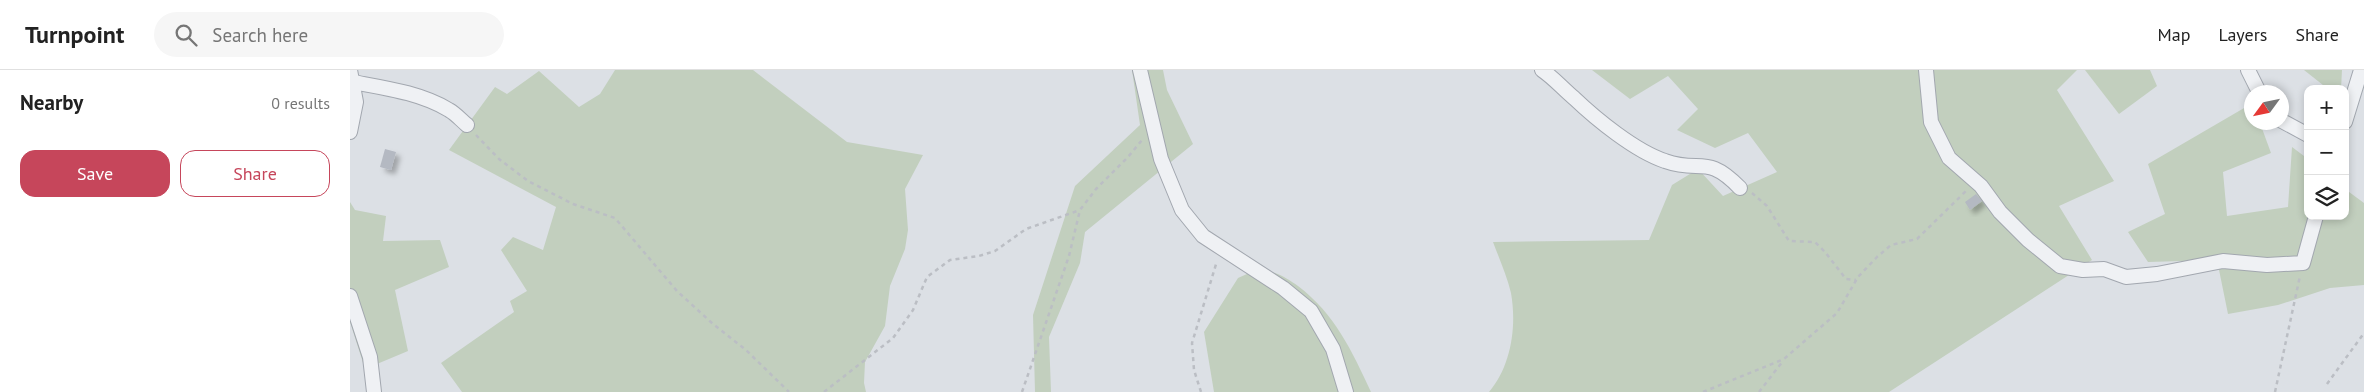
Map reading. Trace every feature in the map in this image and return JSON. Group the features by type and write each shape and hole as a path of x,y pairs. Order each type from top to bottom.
{"street":[{"path":"1140,70 1161,159 1182,210 1203,236 1283,288 1311,311 1333,349 1346,392"},
{"path":"1542,70 1598,119 1634,144 1664,161 1713,166 1726,173 1740,188"},
{"path":"1926,70 1931,122 1948,158 1981,186 2000,212 2028,240 2060,266 2084,270 2104,270 2126,277 2157,274 2223,262 2267,265 2303,263 2315,220"},
{"path":"2248,70 2256,85"},
{"path":"2349,109 2361,70"},
{"path":"350,132 356,102 352,76 450,110 467,125"},
{"path":"2289,125 2304,133"},
{"path":"350,296 370,357 374,392"}],"path":[{"path":"467,125 498,159 528,181 573,204 615,218 677,291 713,324 746,350 789,392"},
{"path":"1022,392 1068,256 1080,210 1096,189 1128,157 1153,127"},
{"path":"1759,392 1784,359 1837,313 1856,280 1891,246 1917,239 1964,194 1974,180"},
{"path":"1740,188 1755,194 1767,206 1789,241 1815,242 1846,279 1856,280"},
{"path":"824,392 893,338 913,310 927,277 950,260 979,256 995,251 1026,229 1080,210"},
{"path":"1201,392 1194,370 1192,343 1208,285 1222,248"},
{"path":"2275,392 2303,263"},
{"path":"2327,384 2364,333"},
{"path":"1703,392 1784,359"}],"green space":[{"path":"615,70 753,70 847,142 923,155 905,189 908,230 905,249 890,286 885,326 865,362 864,383 866,392 462,392 441,363 514,312 510,301 527,291 501,250 513,237 543,250 556,207 449,150 495,87 507,94 539,71 579,107 600,94"},
{"path":"1132,70 1163,70 1167,90 1193,144 1085,232 1080,263 1049,337 1051,392 1035,392 1033,315 1075,186 1140,125"},
{"path":"1592,70 2077,70 2057,90 2114,181 2059,206 2092,260 1889,392 1489,392 1497,382 1507,358 1513,319 1511,293 1493,242 1649,240 1672,185 1698,169 1723,196 1777,172 1748,133 1715,148 1677,130 1698,109 1668,76 1630,99"},
{"path":"2085,70 2150,70 2157,86 2119,114"},
{"path":"2304,70 2342,70 2341,85 2323,85"},
{"path":"2244,108 2244,130 2263,130 2271,153 2223,172 2227,216 2288,207 2292,147 2304,156 2304,220 2349,220 2349,192 2364,203 2364,285 2330,288 2278,305 2228,314 2217,260 2148,262 2128,232 2165,214 2148,164"},
{"path":"350,202 355,210 386,216 383,241 440,240 449,267 395,290 408,351 365,369 350,322"},
{"path":"1256,270 1281,275 1311,297 1341,334 1371,392 1214,392 1204,332 1238,278"}],"building":[{"path":"385,149 396,152 391,170 380,167"},
{"path":"1976,194 1982,201 1970,210 1965,202"}]}
